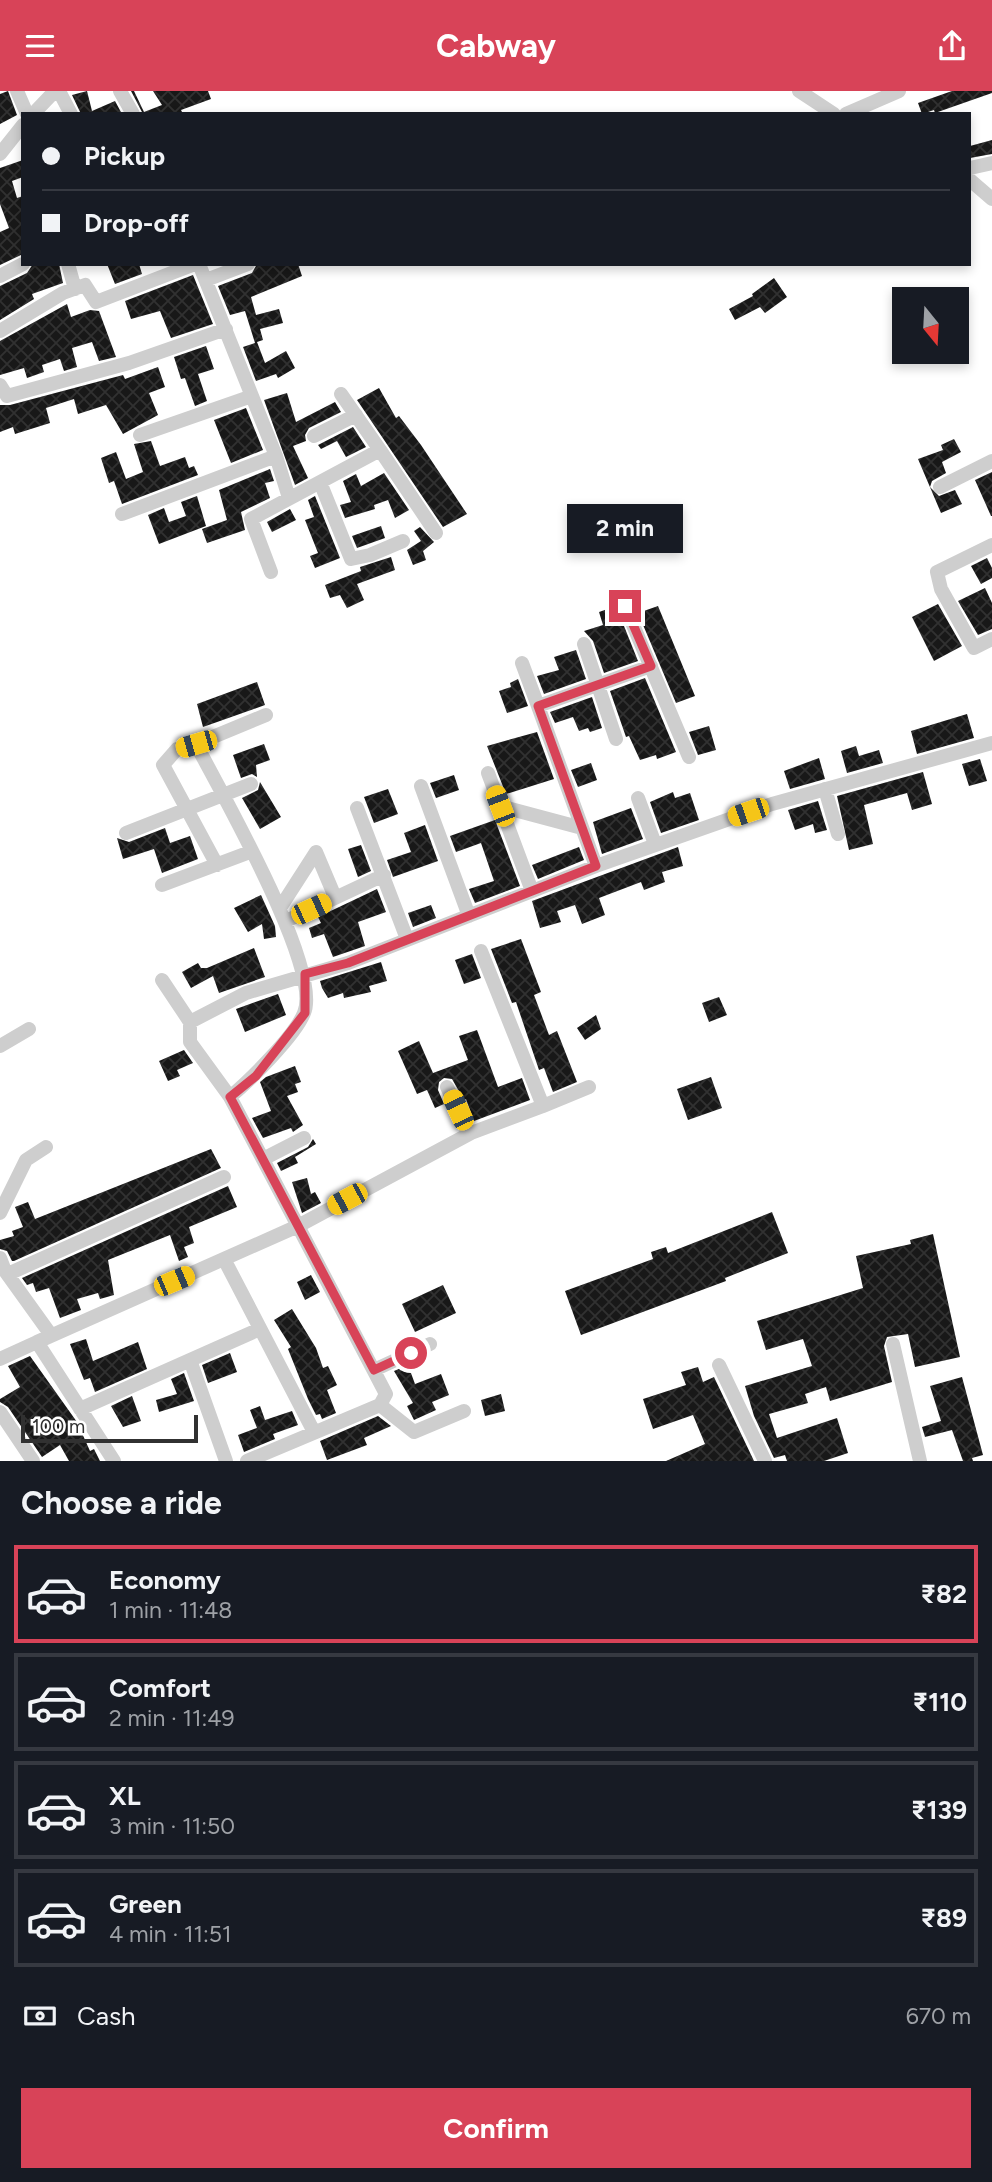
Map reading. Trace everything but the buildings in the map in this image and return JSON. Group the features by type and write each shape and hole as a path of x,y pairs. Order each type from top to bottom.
{"street":[{"path":"17,91 26,112"},
{"path":"35,112 57,91 70,112"},
{"path":"120,91 132,112"},
{"path":"799,91 831,112"},
{"path":"851,112 899,91"},
{"path":"0,154 21,128"},
{"path":"971,167 992,163"},
{"path":"971,181 992,199"},
{"path":"0,276 21,265"},
{"path":"69,266 75,289"},
{"path":"0,331 85,285 96,302 192,266"},
{"path":"198,266 276,456 289,498"},
{"path":"206,280 243,266"},
{"path":"1,388 7,395 129,363 226,329"},
{"path":"341,394 436,533"},
{"path":"140,435 252,396"},
{"path":"314,436 356,415"},
{"path":"271,572 251,519 380,450"},
{"path":"122,514 276,456"},
{"path":"940,487 992,461"},
{"path":"320,482 351,559 370,555 403,541"},
{"path":"992,544 937,572 941,589 974,648 992,639"},
{"path":"625,606 689,757"},
{"path":"584,644 617,739"},
{"path":"522,663 596,866"},
{"path":"538,706 651,666"},
{"path":"217,865 163,765 177,749 196,744 266,715"},
{"path":"190,1022 246,993 348,963 655,844 825,789 992,743"},
{"path":"196,744 283,914 305,974 305,1013 256,1076 230,1097"},
{"path":"488,773 532,891"},
{"path":"126,833 251,784"},
{"path":"421,786 469,916"},
{"path":"825,789 838,834"},
{"path":"638,798 655,844"},
{"path":"500,806 582,828"},
{"path":"357,808 407,939"},
{"path":"162,885 250,852"},
{"path":"283,914 316,852 335,897"},
{"path":"283,914 335,897 384,875"},
{"path":"481,951 543,1106"},
{"path":"162,980 190,1022 190,1042 230,1097 386,1394 380,1405 247,1461"},
{"path":"0,1046 29,1029"},
{"path":"447,1087 469,1134"},
{"path":"0,1359 298,1226 469,1134 589,1087"},
{"path":"263,1159 304,1138"},
{"path":"0,1213 26,1160 47,1147"},
{"path":"8,1274 224,1177"},
{"path":"0,1258 8,1274 36,1310 51,1335"},
{"path":"224,1259 314,1432"},
{"path":"80,1409 260,1329"},
{"path":"37,1342 114,1461"},
{"path":"374,1370 430,1344"},
{"path":"893,1344 920,1461"},
{"path":"190,1360 226,1461"},
{"path":"719,1365 765,1461"},
{"path":"380,1405 414,1432 464,1411"},
{"path":"0,1412 33,1461"}],"route":[{"path":"411,1353 374,1370 230,1097 256,1076 305,1013 305,974 348,963 596,866 538,706 651,666 625,606"}]}
